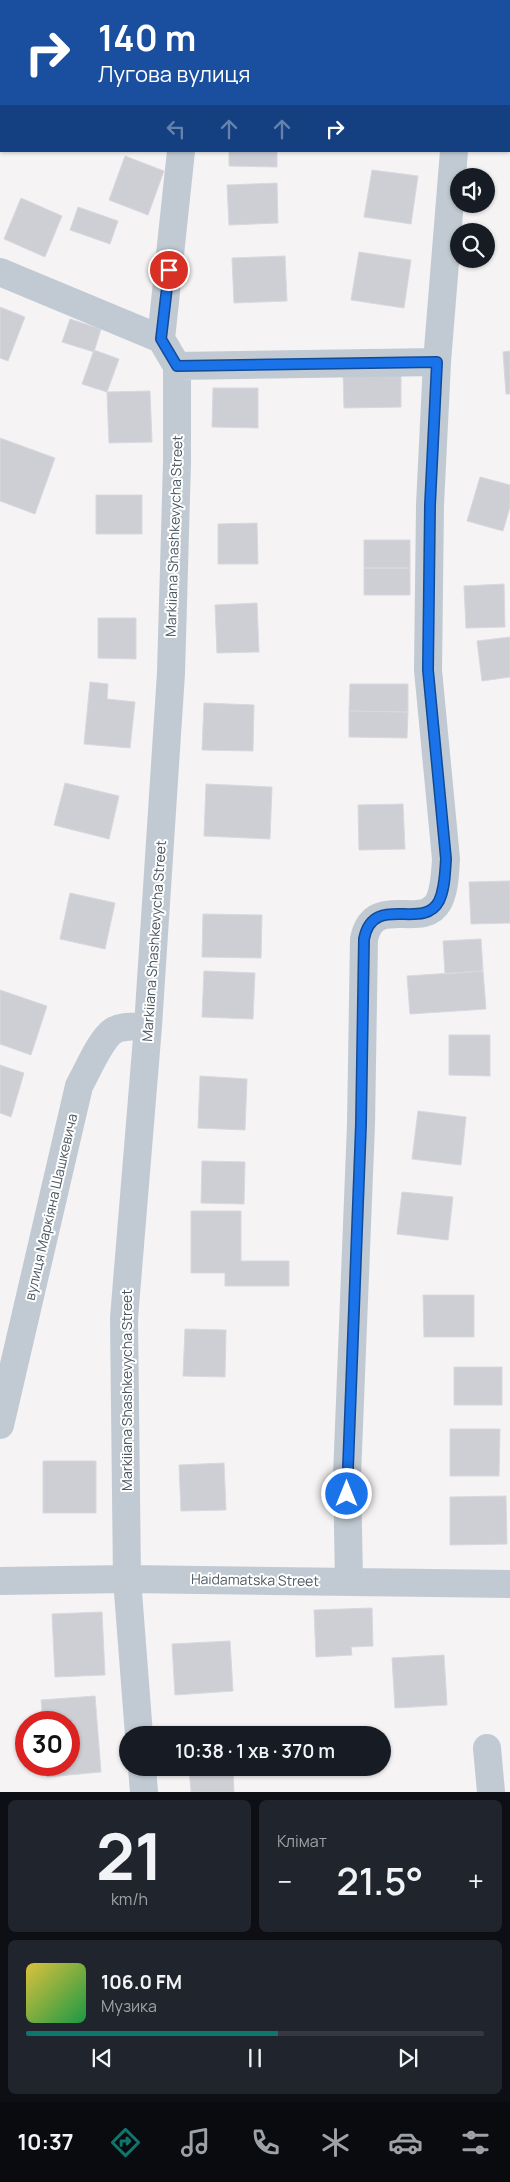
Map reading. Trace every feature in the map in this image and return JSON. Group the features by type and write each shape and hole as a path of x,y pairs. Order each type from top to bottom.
{"street":[{"path":"161,339 182,152"},
{"path":"349,1582 347,1476 361,1124 364,939 367,926 377,917 424,913 432,910 438,903 444,887 446,859 428,670 430,505 437,362 454,152"},
{"path":"0,272 161,339 177,366 437,362"},
{"name":"Markiiana Shashkevycha Street","path":"138,1726 127,1579 124,1318 148,1026 171,674 177,462 177,366"},
{"name":"вулиця Маркіяна Шашкевича","path":"0,1425 79,1086 104,1042 113,1031 125,1027 148,1026"},
{"name":"Haidamatska Street","path":"0,1581 127,1579 510,1584"},
{"path":"487,1748 491,1792"},
{"path":"143,1776 144,1792"}],"building":[{"path":"229,152 277,152 277,167 229,166"},
{"path":"125,156 164,171 148,215 109,200"},
{"path":"372,170 418,176 411,224 364,217"},
{"path":"277,183 278,223 229,225 227,185"},
{"path":"21,198 62,216 45,257 4,239"},
{"path":"78,207 118,221 110,244 70,230"},
{"path":"359,252 411,260 404,308 351,300"},
{"path":"285,256 287,301 234,303 232,258"},
{"path":"0,307 25,317 8,361 0,358"},
{"path":"70,319 101,329 94,352 62,342"},
{"path":"94,350 119,359 107,392 82,384"},
{"path":"510,351 510,394 506,394 503,352"},
{"path":"401,373 401,407 344,408 343,374"},
{"path":"213,388 258,388 258,428 212,427"},
{"path":"150,391 152,442 109,443 107,392"},
{"path":"0,438 55,458 35,514 0,501"},
{"path":"480,477 510,485 510,507 503,531 467,521"},
{"path":"96,495 142,495 142,534 96,534"},
{"path":"257,523 258,564 218,564 218,524"},
{"path":"364,540 410,540 410,568 364,568"},
{"path":"364,568 410,568 410,595 364,595"},
{"path":"504,584 505,627 466,628 464,586"},
{"path":"257,603 259,652 217,653 215,605"},
{"path":"98,618 136,618 136,659 98,658"},
{"path":"510,637 510,677 482,681 477,641"},
{"path":"90,682 108,684 107,699 135,702 130,748 84,744"},
{"path":"350,684 408,684 408,712 349,711"},
{"path":"204,703 254,705 253,751 202,750"},
{"path":"349,711 408,712 407,738 349,737"},
{"path":"65,783 119,796 109,839 54,825"},
{"path":"206,784 272,787 270,839 204,836"},
{"path":"403,804 405,849 359,850 358,805"},
{"path":"510,881 510,923 471,924 469,882"},
{"path":"70,893 115,903 105,949 60,939"},
{"path":"203,914 262,915 261,958 202,957"},
{"path":"481,939 483,971 445,974 443,941"},
{"path":"204,971 255,973 253,1019 202,1017"},
{"path":"483,971 486,1009 410,1014 407,976"},
{"path":"0,990 47,1006 31,1055 0,1044"},
{"path":"449,1035 490,1035 490,1076 449,1075"},
{"path":"0,1065 24,1073 11,1117 0,1113"},
{"path":"200,1076 247,1079 245,1130 198,1128"},
{"path":"418,1111 466,1117 461,1165 412,1159"},
{"path":"202,1161 245,1162 244,1204 201,1203"},
{"path":"402,1192 453,1197 448,1240 397,1234"},
{"path":"191,1211 241,1211 241,1261 289,1261 289,1286 225,1286 225,1273 191,1273"},
{"path":"423,1295 474,1295 474,1337 424,1337"},
{"path":"185,1329 226,1330 225,1377 183,1376"},
{"path":"454,1367 502,1367 502,1405 454,1405"},
{"path":"450,1429 500,1429 499,1476 450,1476"},
{"path":"43,1461 96,1461 96,1513 43,1513"},
{"path":"224,1463 226,1510 181,1511 179,1465"},
{"path":"506,1496 507,1544 450,1545 450,1497"},
{"path":"372,1608 373,1646 351,1647 352,1655 316,1657 314,1610"},
{"path":"102,1612 105,1675 55,1677 52,1614"},
{"path":"230,1641 233,1691 175,1695 172,1644"},
{"path":"444,1655 447,1705 395,1708 392,1658"},
{"path":"95,1696 101,1772 80,1774 80,1711 42,1711 41,1700"},
{"path":"190,1776 233,1776 234,1792 191,1792"}],"route":[{"path":"169,270 161,339 177,366 437,362 430,505 428,670 446,859 444,887 438,903 432,910 424,913 388,914 377,917 371,920 367,926 364,939 361,1124 347,1494"}]}
